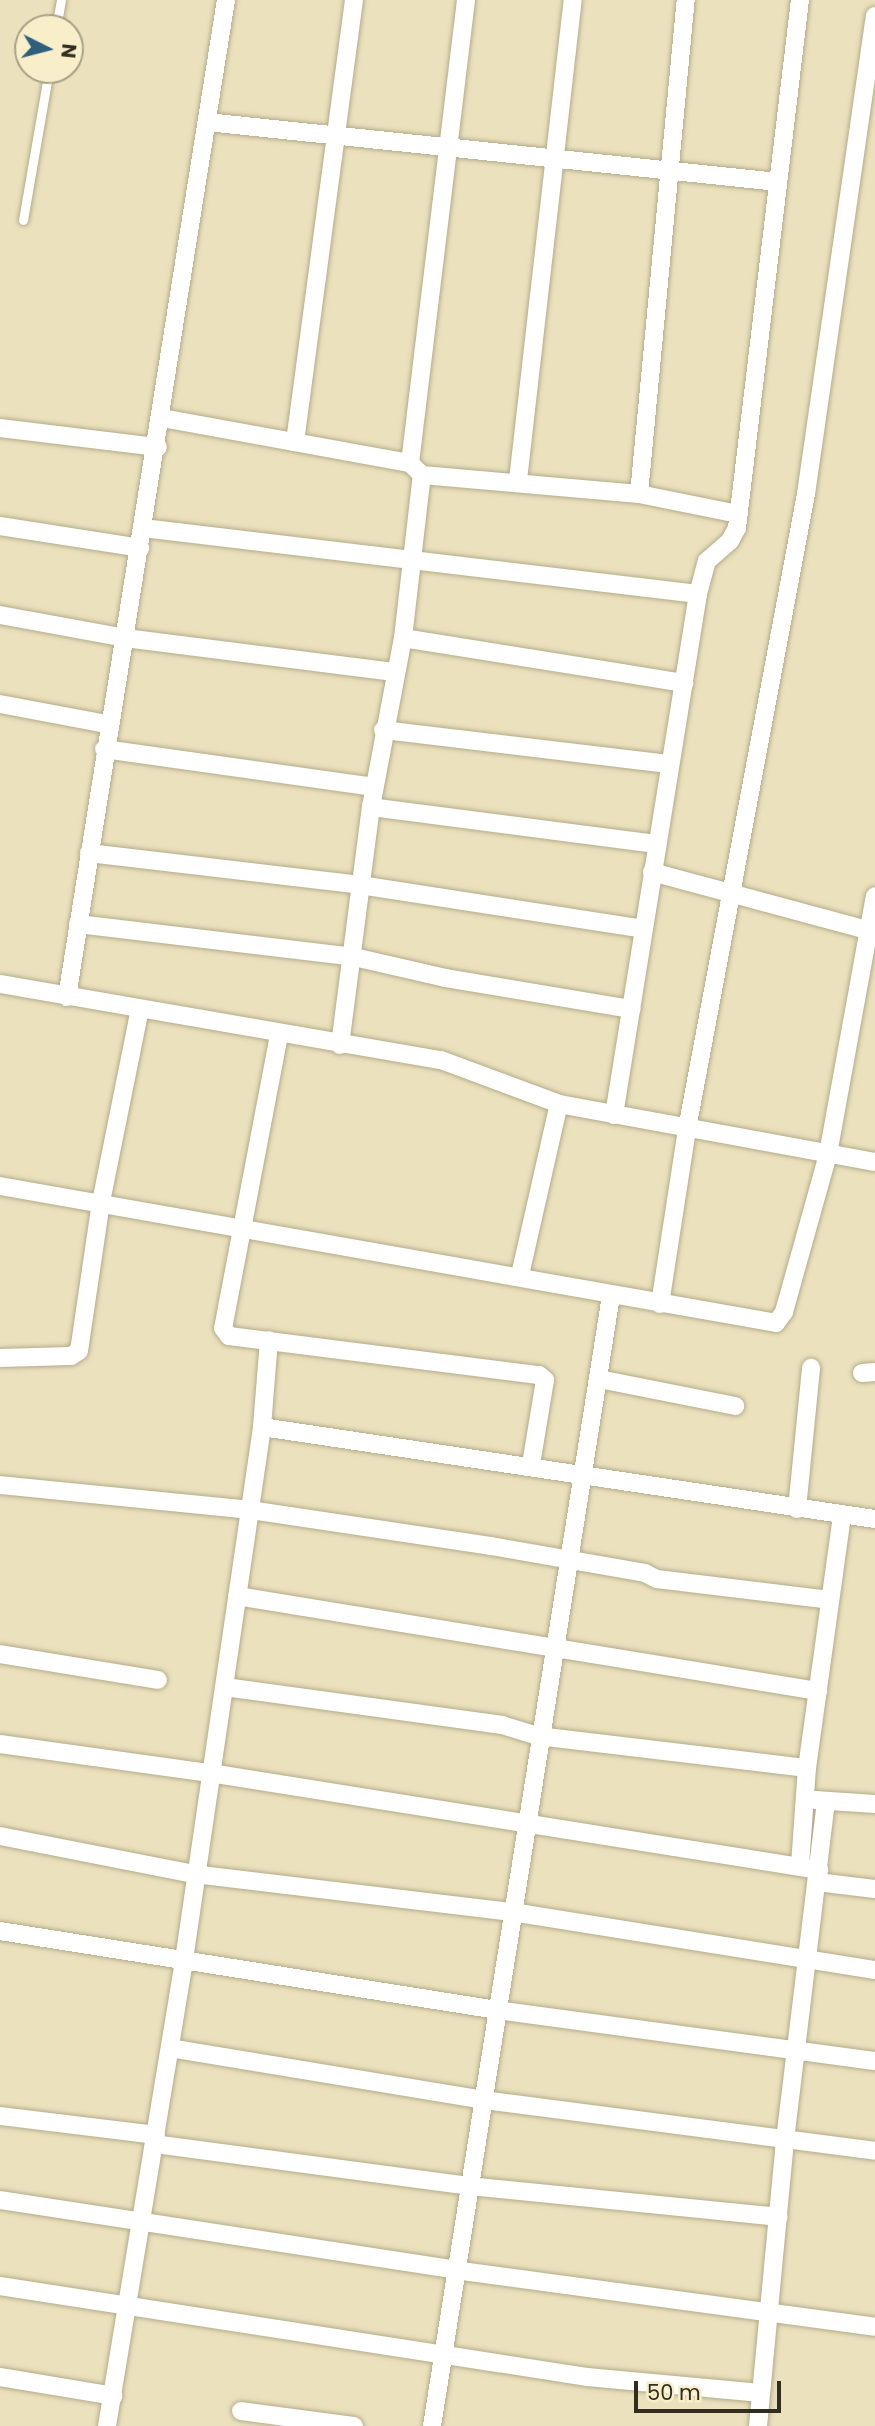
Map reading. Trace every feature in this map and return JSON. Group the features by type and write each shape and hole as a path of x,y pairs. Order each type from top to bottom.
{"street":[{"path":"67,997 107,724 125,638 158,447 226,0"},
{"path":"295,442 354,0"},
{"path":"340,1045 354,957 360,885 374,787 403,638 414,559 416,469 448,149 466,0"},
{"path":"518,480 573,0"},
{"path":"639,494 686,0"},
{"path":"614,1115 698,594 707,561 730,541 738,514 800,0"},
{"path":"660,1304 687,1129 806,494 873,50 875,16"},
{"path":"207,122 778,182"},
{"path":"162,418 295,442 416,469 639,494 738,514"},
{"path":"0,428 158,447"},
{"path":"0,526 139,548"},
{"path":"143,528 698,594"},
{"path":"0,615 125,638 396,672"},
{"path":"403,638 684,683"},
{"path":"0,705 107,724"},
{"path":"383,730 670,764"},
{"path":"104,749 374,787"},
{"path":"371,807 657,845"},
{"path":"89,853 360,885 644,929"},
{"path":"652,872 730,896 872,931"},
{"path":"0,1186 243,1225 386,1255 520,1275 611,1296 776,1323 784,1312 828,1154 872,931 875,896"},
{"path":"78,924 354,957 473,983 631,1009"},
{"path":"0,984 279,1035 441,1060 559,1104 875,1162"},
{"path":"0,1358 71,1356 79,1351 101,1202 139,1009"},
{"path":"279,1035 223,1328 229,1336 539,1375 545,1380 531,1465"},
{"path":"520,1275 559,1104"},
{"path":"432,2426 538,1736 611,1296"},
{"path":"107,2426 184,1960 193,1874 225,1686 262,1427 270,1340"},
{"path":"797,1508 811,1368"},
{"path":"599,1379 735,1406"},
{"path":"262,1427 583,1472 842,1516 875,1519"},
{"path":"0,1485 250,1510 568,1559 645,1573 657,1579 830,1600"},
{"path":"800,1865 807,1768 842,1516"},
{"path":"237,1596 818,1691"},
{"path":"0,1654 159,1680"},
{"path":"225,1686 502,1726 538,1736 807,1768"},
{"path":"0,1744 210,1773 800,1865 818,1876 875,1889"},
{"path":"805,1799 875,1804"},
{"path":"758,2426 785,2140 809,1961 826,1801"},
{"path":"0,1836 193,1874 512,1912 875,1970"},
{"path":"0,1931 497,2010 875,2061"},
{"path":"170,2049 484,2100 875,2151"},
{"path":"0,2116 470,2186 778,2217"},
{"path":"0,2200 142,2224 455,2270 875,2327"},
{"path":"0,2286 588,2377 760,2393"},
{"path":"0,2376 113,2396"},
{"path":"241,2411 355,2426"}],"lane":[{"path":"23,220 47,84"}]}
